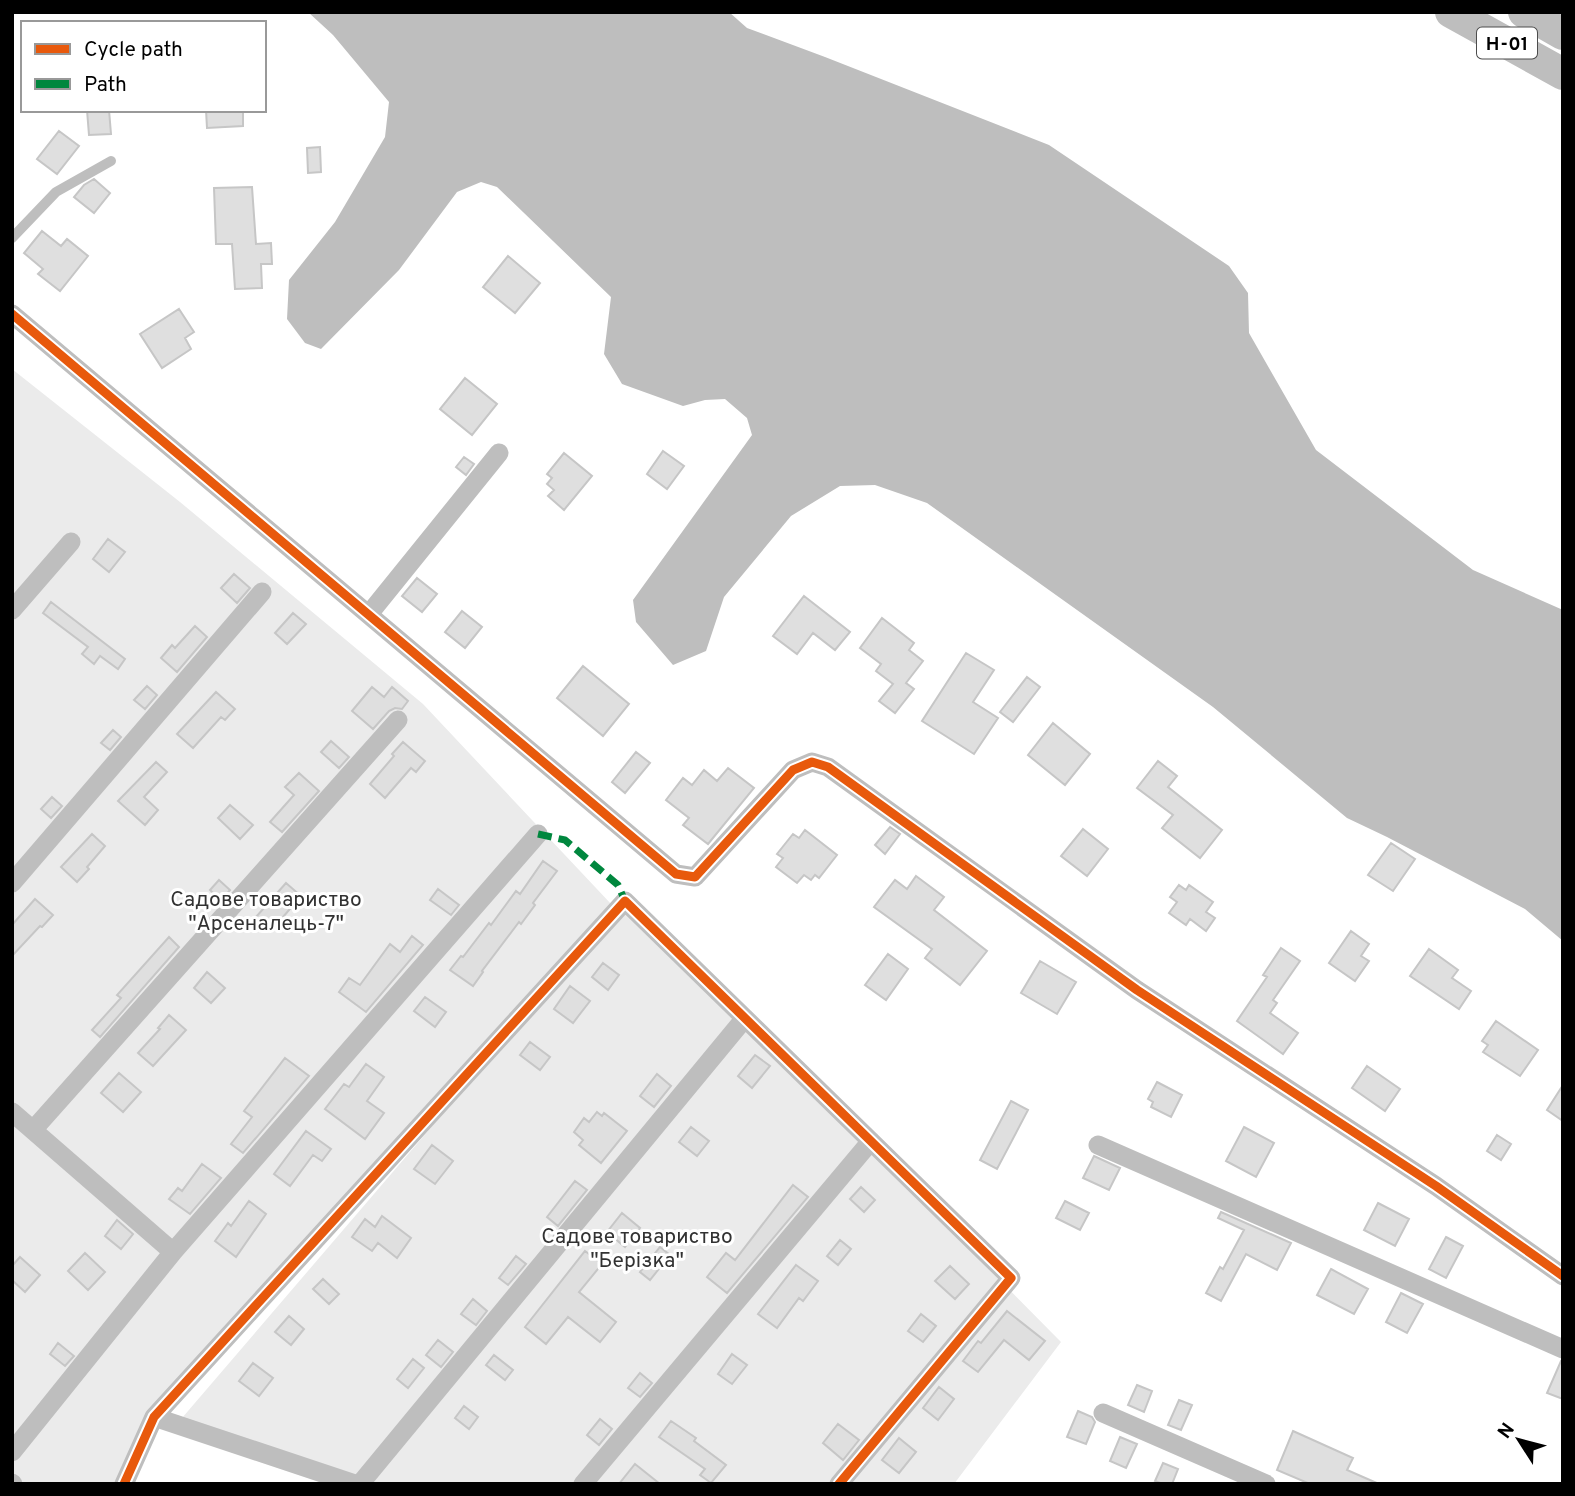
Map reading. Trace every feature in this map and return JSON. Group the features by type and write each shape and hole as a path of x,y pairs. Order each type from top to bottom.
{"main road":[{"name":"Н-01","path":"1451,12 1563,74"},
{"name":"Н-01","path":"1524,12 1563,34"}],"street":[{"path":"12,314 676,874 695,877 793,770 812,762 828,767 1137,990 1436,1186 1563,1276"},
{"path":"369,614 499,453"},
{"path":"12,610 71,542"},
{"path":"12,883 262,592"},
{"path":"33,1130 398,720"},
{"path":"12,1452 173,1252 538,834"},
{"path":"124,1484 154,1417 625,901 1011,1278 839,1484"},
{"path":"154,1417 357,1484 745,1018"},
{"path":"12,1112 173,1252"},
{"path":"583,1484 871,1141"},
{"path":"1098,1145 1563,1349"},
{"path":"1104,1413 1266,1484"}],"lane":[{"path":"12,238 56,192 111,161"}],"green space":[{"name":"Садове товариство \"Арсеналець-7\"","path":"12,369 180,502 423,704 612,905 154,1417 117,1484 12,1483"},
{"name":"Садове товариство \"Берізка\"","path":"625,901 1061,1342 954,1484 343,1484 176,1425"}],"shaded area":[{"path":"308,12 729,12 747,28 1049,145 1229,266 1248,293 1249,333 1316,450 1473,570 1563,610 1563,941 1525,909 1347,818 1213,707 927,503 875,485 840,486 791,516 724,597 706,651 673,665 636,622 633,600 752,435 747,418 725,399 705,400 683,406 622,384 604,354 611,297 497,187 481,182 457,192 399,270 321,349 305,343 287,319 289,280 335,222 385,137 389,102 333,35"}],"building":[{"path":"87,112 109,112 111,134 89,135"},
{"path":"206,112 243,112 243,126 207,128"},
{"path":"59,131 79,146 57,174 37,159"},
{"path":"320,147 321,172 308,173 307,148"},
{"path":"94,179 110,193 94,213 74,197 84,185"},
{"path":"252,187 256,244 271,243 272,264 261,264 262,288 235,289 232,244 216,244 214,188"},
{"path":"42,231 61,246 67,239 88,256 60,291 38,274 43,269 24,253"},
{"path":"508,256 540,283 515,313 483,287"},
{"path":"179,309 194,332 185,338 191,349 162,368 140,334"},
{"path":"465,378 497,404 472,435 440,409"},
{"path":"663,451 684,466 667,489 647,474"},
{"path":"564,453 592,476 564,510 548,496 554,490 547,484 552,478 547,474"},
{"path":"464,457 474,464 466,475 456,467"},
{"path":"108,539 125,552 109,572 93,559"},
{"path":"234,574 250,588 237,603 221,588"},
{"path":"417,578 437,594 422,612 402,596"},
{"path":"804,596 850,632 835,650 813,633 797,654 773,636"},
{"path":"51,602 125,659 118,669 100,656 94,664 82,654 88,647 43,613"},
{"path":"462,611 482,627 465,648 445,632"},
{"path":"293,613 306,624 287,644 275,633"},
{"path":"882,618 914,643 909,650 923,661 906,683 914,689 895,713 879,701 893,684 876,671 881,664 860,648"},
{"path":"195,626 207,637 177,672 161,658 172,645 175,648"},
{"path":"966,653 994,670 973,702 998,718 974,754 922,721"},
{"path":"583,666 629,704 603,736 557,698"},
{"path":"1027,677 1040,687 1013,722 1000,712"},
{"path":"147,686 157,695 145,709 134,700"},
{"path":"372,687 384,697 392,687 408,701 402,709 389,711 373,729 352,711"},
{"path":"216,692 235,709 225,720 221,717 193,748 177,734"},
{"path":"1053,723 1090,754 1065,785 1028,755"},
{"path":"113,730 121,737 110,750 101,743"},
{"path":"331,741 349,757 339,768 321,752"},
{"path":"403,742 425,761 416,772 411,768 385,798 370,784"},
{"path":"636,752 650,763 625,793 612,782"},
{"path":"1158,761 1177,776 1168,787 1222,830 1200,858 1162,828 1173,815 1137,788"},
{"path":"156,762 167,772 144,797 158,810 145,825 118,801"},
{"path":"728,768 754,788 708,844 683,825 689,818 666,800 683,778 692,785 704,770 717,781"},
{"path":"299,773 319,791 282,832 270,822 294,795 285,787"},
{"path":"52,797 62,806 51,818 41,809"},
{"path":"230,805 253,825 240,839 218,818"},
{"path":"890,827 900,834 885,854 875,845"},
{"path":"1083,829 1108,849 1087,876 1061,856"},
{"path":"805,830 837,855 819,878 815,875 811,880 804,875 797,883 776,867 783,858 777,854 793,834 799,838"},
{"path":"92,834 105,846 77,882 61,867"},
{"path":"1391,843 1415,859 1393,891 1368,875"},
{"path":"543,861 557,871 533,903 535,905 521,924 519,922 473,986 450,970 489,923 491,925 516,891 520,894"},
{"path":"916,876 944,897 934,910 987,951 960,985 925,958 932,949 874,907 895,880 907,889"},
{"path":"219,880 230,890 221,901 210,890"},
{"path":"286,883 301,896 271,931 256,917"},
{"path":"1179,885 1186,890 1189,885 1213,902 1206,912 1215,918 1206,931 1190,919 1186,925 1169,913 1177,902 1170,897"},
{"path":"438,889 459,905 451,915 430,900"},
{"path":"35,899 53,915 12,956 12,925"},
{"path":"1351,931 1369,944 1361,956 1369,961 1355,981 1329,963"},
{"path":"412,936 423,945 366,1012 339,992 349,978 360,985 390,944 400,952"},
{"path":"169,937 179,947 100,1037 92,1030 121,998 117,995"},
{"path":"1281,948 1300,961 1273,1000 1277,1003 1270,1013 1298,1033 1283,1054 1237,1021 1267,977 1263,975"},
{"path":"1429,949 1458,970 1452,978 1471,991 1459,1009 1410,976"},
{"path":"888,954 908,969 886,1000 865,985"},
{"path":"1040,961 1076,982 1057,1014 1021,993"},
{"path":"603,963 619,975 608,990 592,977"},
{"path":"207,972 225,988 211,1003 194,988"},
{"path":"570,986 590,1001 573,1023 554,1009"},
{"path":"425,997 446,1012 435,1027 414,1011"},
{"path":"169,1015 186,1030 153,1066 138,1053"},
{"path":"1496,1021 1538,1050 1520,1076 1483,1052 1488,1045 1482,1041"},
{"path":"530,1042 550,1057 540,1070 520,1055"},
{"path":"755,1055 770,1066 752,1088 738,1076"},
{"path":"285,1058 309,1076 243,1153 231,1144 252,1117 244,1111"},
{"path":"366,1064 384,1077 367,1101 384,1113 365,1139 325,1109 344,1084 349,1087"},
{"path":"1367,1066 1400,1089 1385,1111 1352,1088"},
{"path":"119,1073 141,1092 123,1112 101,1093"},
{"path":"657,1074 671,1086 654,1107 640,1096"},
{"path":"1157,1082 1182,1095 1171,1117 1151,1107 1153,1102 1148,1099"},
{"path":"1563,1085 1563,1121 1547,1110"},
{"path":"1011,1101 1028,1110 997,1169 980,1160"},
{"path":"597,1112 602,1116 604,1113 627,1131 601,1163 579,1145 583,1140 574,1132 584,1118 589,1122"},
{"path":"691,1127 709,1141 697,1156 679,1142"},
{"path":"1244,1127 1274,1143 1256,1177 1226,1161"},
{"path":"306,1131 331,1149 322,1161 313,1155 290,1186 274,1174"},
{"path":"1497,1135 1511,1144 1501,1160 1487,1151"},
{"path":"432,1145 453,1161 435,1184 414,1169"},
{"path":"1094,1156 1120,1168 1109,1190 1083,1178"},
{"path":"202,1164 221,1178 190,1214 169,1199 178,1188 182,1191"},
{"path":"575,1181 587,1190 558,1226 547,1217"},
{"path":"793,1185 808,1197 727,1293 707,1277 726,1253 735,1260"},
{"path":"861,1187 875,1200 864,1212 850,1199"},
{"path":"249,1201 266,1214 236,1257 215,1241 228,1223 231,1226"},
{"path":"1065,1201 1089,1213 1080,1230 1056,1218"},
{"path":"1378,1203 1409,1219 1395,1246 1364,1230"},
{"path":"1221,1212 1291,1243 1277,1270 1246,1254 1221,1301 1206,1293 1220,1267 1223,1269 1244,1230 1218,1218"},
{"path":"622,1213 640,1228 625,1247 607,1232"},
{"path":"382,1216 411,1238 397,1258 378,1243 372,1251 352,1237 365,1219 375,1227"},
{"path":"117,1220 133,1234 121,1249 105,1236"},
{"path":"1446,1237 1463,1246 1446,1278 1429,1269"},
{"path":"840,1240 851,1249 838,1265 827,1256"},
{"path":"660,1247 670,1255 650,1280 640,1272"},
{"path":"585,1251 602,1264 579,1292 616,1322 600,1342 568,1317 546,1344 525,1327"},
{"path":"85,1253 105,1272 88,1290 68,1271"},
{"path":"516,1256 526,1264 508,1285 499,1278"},
{"path":"20,1257 40,1275 25,1292 12,1280 12,1266"},
{"path":"796,1265 818,1281 803,1301 799,1298 777,1328 758,1314"},
{"path":"950,1266 969,1284 955,1299 935,1281"},
{"path":"1331,1269 1368,1289 1354,1314 1317,1295"},
{"path":"323,1279 339,1294 329,1304 313,1289"},
{"path":"1401,1293 1423,1304 1407,1333 1386,1322"},
{"path":"473,1299 487,1311 476,1325 461,1314"},
{"path":"1007,1311 1045,1341 1029,1360 1004,1340 978,1372 963,1361"},
{"path":"921,1314 936,1326 923,1342 908,1331"},
{"path":"289,1316 304,1329 291,1345 275,1332"},
{"path":"438,1340 453,1352 441,1367 426,1355"},
{"path":"58,1343 74,1356 65,1366 50,1354"},
{"path":"732,1354 747,1365 732,1384 718,1374"},
{"path":"494,1355 513,1370 505,1380 486,1365"},
{"path":"413,1359 424,1368 408,1388 397,1379"},
{"path":"1563,1361 1563,1399 1547,1393"},
{"path":"253,1363 273,1378 259,1396 239,1381"},
{"path":"640,1373 652,1383 640,1397 628,1388"},
{"path":"1137,1385 1152,1391 1144,1412 1128,1405"},
{"path":"939,1387 954,1399 938,1420 923,1408"},
{"path":"1179,1400 1192,1405 1181,1430 1168,1425"},
{"path":"464,1406 478,1417 469,1429 455,1418"},
{"path":"1078,1411 1092,1417 1095,1422 1086,1444 1067,1437"},
{"path":"600,1419 612,1429 599,1445 587,1435"},
{"path":"671,1421 696,1438 694,1441 726,1465 711,1483 700,1475 705,1469 659,1437"},
{"path":"838,1424 859,1440 843,1460 823,1443"},
{"path":"1293,1431 1353,1458 1347,1470 1379,1484 1310,1484 1277,1470"},
{"path":"1120,1437 1137,1444 1126,1468 1110,1461"},
{"path":"899,1438 916,1452 899,1473 882,1460"},
{"path":"1163,1463 1178,1469 1172,1484 1155,1481"},
{"path":"635,1464 660,1484 619,1484"}],"marked path":[{"path":"538,834 565,840 618,885 625,901"}],"cycle path":[{"path":"12,314 676,874 695,877 793,770 812,762 828,767 1137,990 1436,1186 1563,1276"},
{"path":"124,1484 154,1417 625,901 1011,1278 839,1484"}]}
